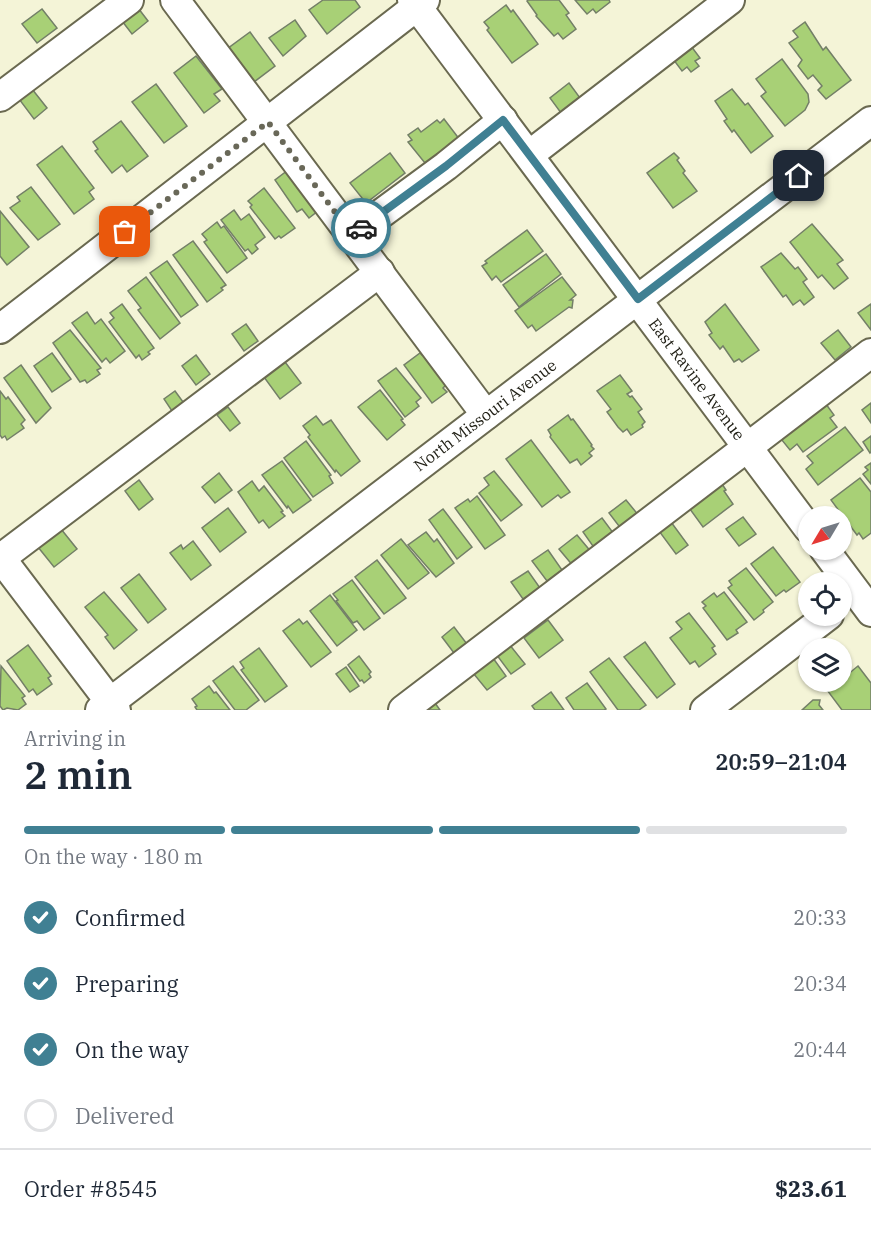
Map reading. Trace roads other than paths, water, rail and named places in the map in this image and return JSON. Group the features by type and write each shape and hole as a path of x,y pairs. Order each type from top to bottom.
{"street":[{"path":"0,97 129,0"},
{"path":"175,0 486,415"},
{"path":"529,155 730,0"},
{"path":"0,329 268,122 418,2"},
{"name":"East Ravine Avenue","path":"418,2 503,120 798,514"},
{"path":"352,235 446,166 503,120"},
{"name":"North Missouri Avenue","path":"109,707 871,121"},
{"path":"109,707 0,558 380,272"},
{"path":"403,710 871,353"},
{"path":"832,560 860,598"},
{"path":"705,710 815,626"}]}
